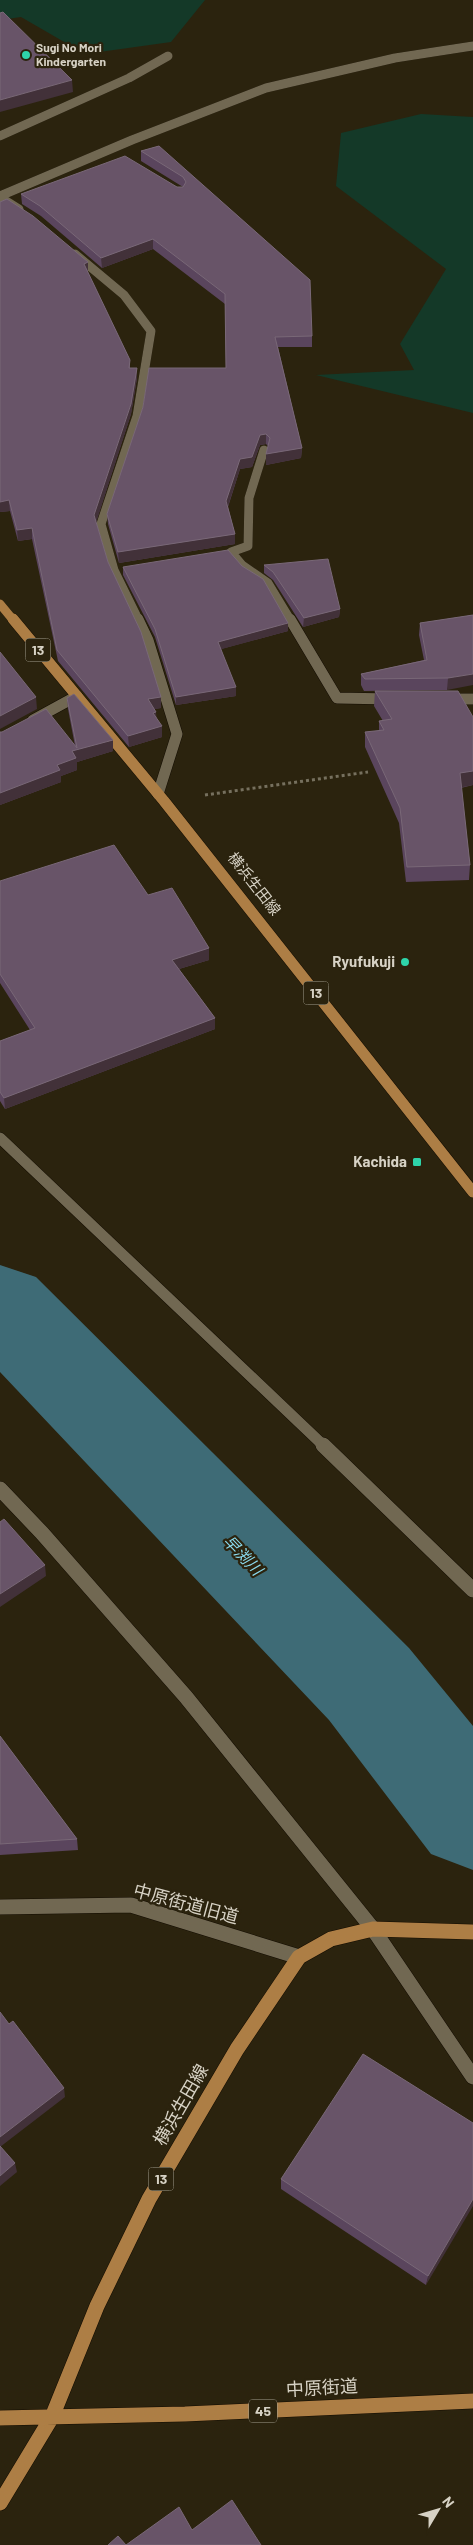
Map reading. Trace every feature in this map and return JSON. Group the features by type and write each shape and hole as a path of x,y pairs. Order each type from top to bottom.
{"main road":[{"name":"横浜生田線","path":"0,604 158,794 473,1192"},
{"name":"横浜生田線","path":"0,2504 52,2417 97,2306 149,2199 237,2049 299,1957 331,1939 374,1929 422,1932 473,1932"},
{"name":"中原街道","path":"52,2417 185,2414 473,2401"},
{"name":"45","path":"0,2418 52,2417"}],"street":[{"path":"0,197 110,150 266,88 357,66 473,46"},
{"path":"0,136 128,78 168,56"},
{"path":"110,150 118,155"},
{"path":"0,197 30,216"},
{"path":"66,246 124,296 150,331 137,416 101,524 148,640 176,734 158,794"},
{"path":"264,450 249,498 248,546 226,553 268,583 337,698 405,699"},
{"path":"26,724 77,696"},
{"path":"434,699 473,699"},
{"path":"0,1138 451,1566 473,1590"},
{"path":"0,1489 42,1533 186,1697 374,1929 473,2077"},
{"name":"中原街道旧道","path":"0,1907 131,1905 299,1957"}],"path":[{"path":"196,796 368,772"}],"green space":[{"path":"0,0 205,0 171,42 85,54 21,17 0,20"},
{"path":"421,114 473,117 473,413 316,375 414,370 400,344 446,269 336,186 341,133"}],"building":[{"path":"3,12 72,80 0,100 0,13"},
{"path":"159,146 310,280 312,336 275,337 302,448 266,454 270,438 266,434 260,435 252,457 240,459 226,501 235,534 118,552 107,514 143,407 149,368 226,368 225,294 153,239 101,258 40,206 21,194 125,156 177,187 183,187 186,182 183,177 141,151"},
{"path":"7,199 33,216 88,262 84,264 130,360 129,368 137,368 131,404 94,515 108,562 141,632 161,697 148,699 156,712 153,713 162,726 128,736 57,650 32,528 17,530 9,500 0,502 0,202"},
{"path":"228,550 242,566 263,579 288,623 218,642 236,687 176,697 155,629 123,567"},
{"path":"328,559 340,609 304,618 273,572 264,565"},
{"path":"473,615 473,674 448,678 365,679 361,674 427,660 420,623"},
{"path":"0,652 36,697 0,716"},
{"path":"375,691 458,691 473,717 473,771 460,773 470,865 407,867 400,808 365,732 384,730 379,721 392,719"},
{"path":"74,694 113,740 72,751 76,758 57,765 60,770 0,793 0,732 46,709 77,748 67,698"},
{"path":"114,845 148,895 172,888 209,948 172,960 215,1018 4,1098 0,1092 0,1041 35,1028 0,974 0,881"},
{"path":"4,1519 45,1565 0,1594 0,1522"},
{"path":"0,1736 77,1839 0,1844"},
{"path":"0,2012 9,2024 13,2021 64,2088 0,2137"},
{"path":"363,2054 473,2123 473,2199 428,2276 281,2179"},
{"path":"0,2146 15,2163 0,2176"},
{"path":"232,2500 261,2545 126,2545 179,2507 192,2530"},
{"path":"118,2536 126,2545 108,2545"}],"waterway":[{"name":"早渕川","path":"0,1305 369,1684 473,1816"}],"place":[{"name":"Sugi No Mori Kindergarten","path":"26,55"},
{"name":"Ryufukuji","path":"405,962"},
{"name":"Kachida","path":"417,1162"}]}
